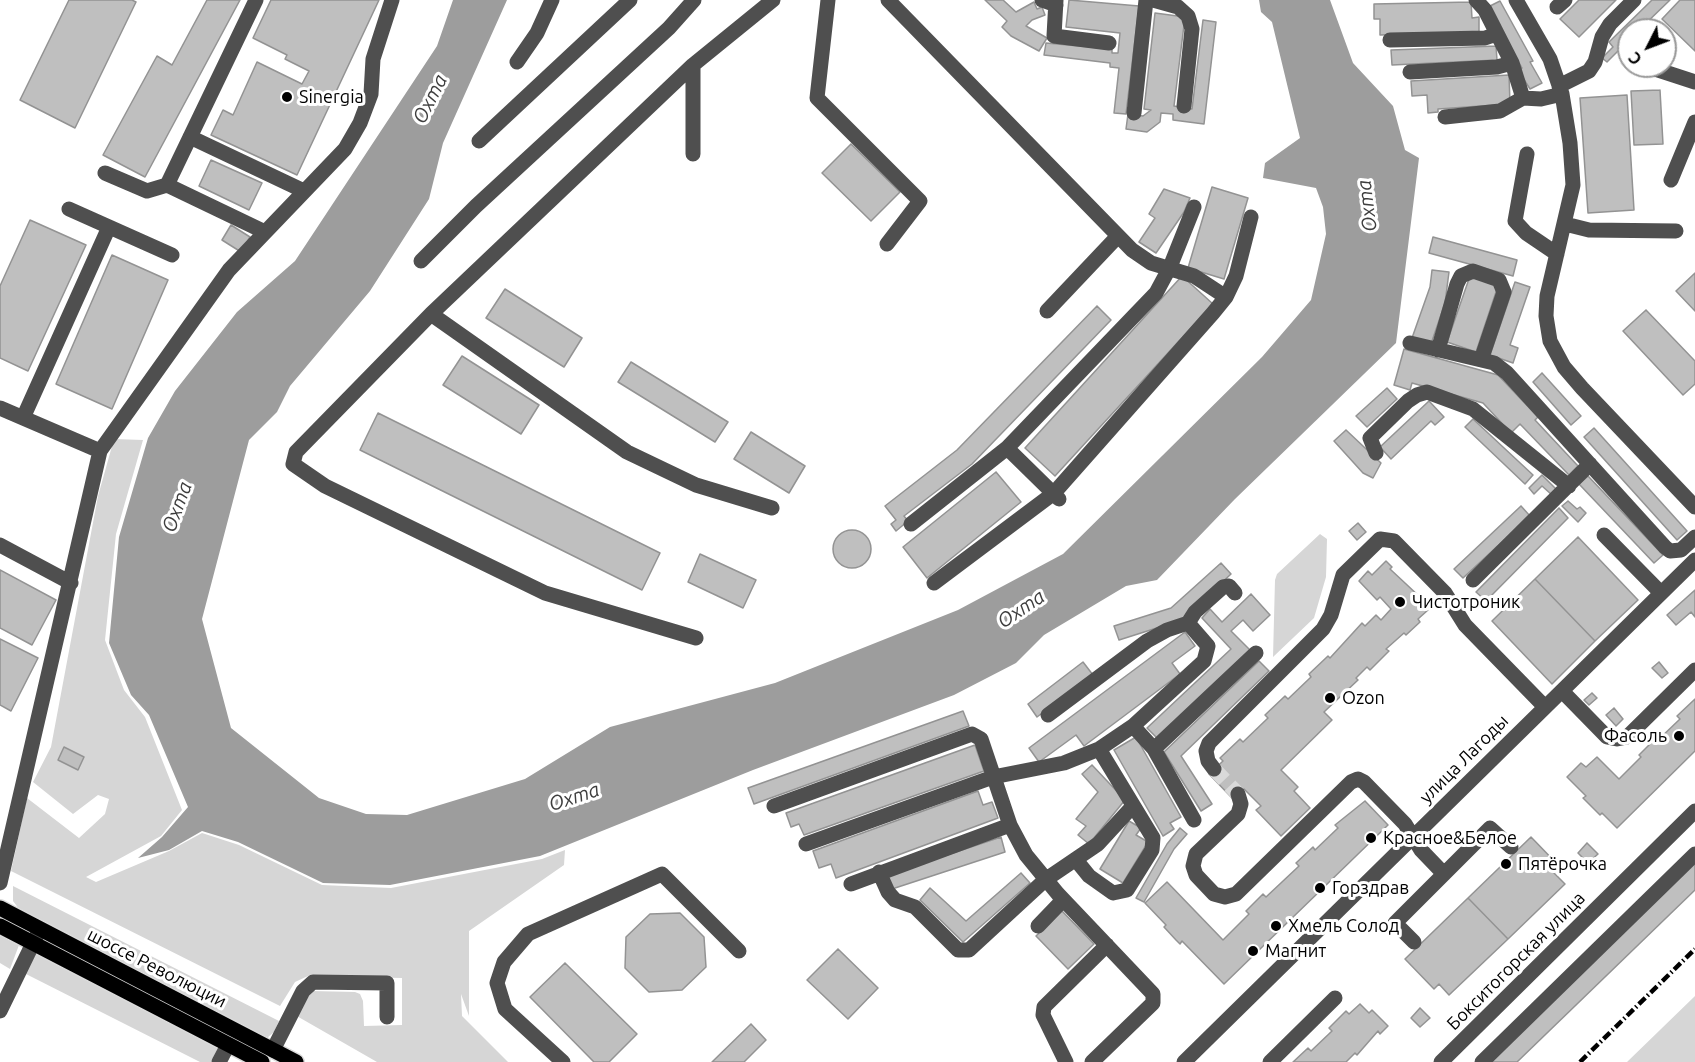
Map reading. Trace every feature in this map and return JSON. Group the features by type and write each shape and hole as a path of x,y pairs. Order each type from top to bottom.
{"main road":[{"name":"шоссе Революции","path":"0,908 37,936 262,1062"},
{"name":"шоссе Революции","path":"0,926 37,936 296,1062"}],"street":[{"path":"105,173 147,191 167,184 256,0"},
{"path":"0,883 6,827 71,583 100,451 229,270 345,149 360,123 371,94 373,58 392,0"},
{"path":"517,62 537,33 552,0"},
{"path":"479,141 630,0"},
{"path":"421,261 476,206 669,28 694,0"},
{"path":"696,638 545,593 325,486 294,464 297,452 431,315 693,65 773,0"},
{"path":"828,0 816,98 920,201 887,244"},
{"path":"888,0 1118,236 1151,263 1170,267 1210,285 1226,297"},
{"path":"1134,113 1146,0"},
{"path":"1153,0 1178,7 1188,16 1192,28 1184,106"},
{"path":"1476,0 1512,63 1523,98"},
{"path":"1516,0 1550,59 1561,90 1570,143 1573,185 1547,296 1546,316 1550,342 1564,367 1695,507"},
{"path":"1445,117 1500,111 1523,98 1550,98 1589,71 1595,62 1602,37 1610,24 1634,0"},
{"path":"1051,2 1054,36 1109,44"},
{"path":"1390,40 1485,38 1497,34"},
{"path":"1410,72 1497,67 1512,63"},
{"path":"693,65 693,154"},
{"path":"1677,76 1695,82"},
{"path":"1671,180 1695,122"},
{"path":"190,137 304,191"},
{"path":"1527,154 1515,221 1526,233 1557,254"},
{"path":"167,184 265,232"},
{"path":"911,524 1007,448 1155,293 1170,267 1194,207"},
{"path":"69,209 172,255"},
{"path":"934,583 1057,496 1226,297 1236,276 1251,217"},
{"path":"1565,224 1589,230 1676,231"},
{"path":"23,418 109,227"},
{"path":"1047,311 1118,236"},
{"path":"1438,350 1457,284 1461,276 1473,271 1499,280 1504,292 1481,360"},
{"path":"431,315 627,452 696,485 772,508"},
{"path":"1410,344 1494,363 1507,373 1670,551 1681,550 1695,537"},
{"path":"1376,453 1370,438 1408,401 1417,394 1426,392 1473,409 1569,486"},
{"path":"0,408 100,451"},
{"path":"1007,448 1057,496"},
{"path":"1473,580 1590,464"},
{"path":"1604,535 1661,593"},
{"path":"1215,769 1208,761 1206,751 1209,743 1323,629 1331,615 1343,574 1380,540 1394,541 1437,586 1466,625 1545,707"},
{"path":"0,545 71,583"},
{"name":"улица Лагоды","path":"1185,1062 1695,560"},
{"path":"1048,715 1147,641 1167,630 1188,623 1195,612 1223,587 1229,586 1235,592"},
{"path":"806,844 993,777 1064,763 1099,749 1133,726 1204,661 1208,646 1188,623"},
{"path":"1154,750 1256,653"},
{"path":"1562,691 1607,737 1617,739 1627,737 1695,670"},
{"path":"1133,726 1154,750 1194,820"},
{"path":"774,806 972,734 981,739 1010,825 1026,855 1063,900 1153,994 1153,1003 1092,1062"},
{"path":"1076,860 1089,876 1113,893 1127,890 1152,850 1153,838 1099,749"},
{"path":"1238,794 1241,804 1238,814 1196,854 1193,866 1196,875 1214,894 1225,897 1236,894 1351,782 1358,779 1364,782 1405,824 1421,850 1444,874"},
{"path":"879,872 888,892 895,900 915,907 958,950 969,950 1045,880 1098,844 1133,806"},
{"name":"Бокситогорская улица","path":"1441,1062 1695,811"},
{"path":"851,884 1010,825"},
{"path":"1414,942 1395,923 1490,828 1511,847"},
{"path":"1482,1062 1695,854"},
{"path":"563,1062 505,1009 497,983 504,962 528,934 662,874 739,951"},
{"path":"1038,926 1063,900"},
{"path":"0,1011 37,936"},
{"path":"1066,1062 1042,1015 1044,1006 1107,945"},
{"path":"273,1050 303,991 313,982 387,983 387,1017"},
{"path":"1270,1062 1335,998"},
{"path":"219,1062 228,1045"}],"shaded area":[{"path":"114,439 143,440 116,534 105,640 124,690 145,717 182,810 161,836 86,877 96,882 169,851 202,833 239,845 322,885 391,888 542,859 565,850 564,865 469,931 469,1016 461,994 462,1016 508,1062 377,1062 295,1015 312,991 355,992 360,994 363,1001 364,1026 402,1025 402,978 308,976 295,982 280,1006 11,871 27,798 79,838 105,814 109,799 98,795 73,814 33,782 51,747 98,496"},
{"path":"1320,534 1327,539 1326,577 1314,618 1273,657 1277,574"},
{"path":"13,886 279,1021 274,1032 267,1038 19,909 13,901"},
{"path":"0,935 19,945 10,969 0,963"},
{"path":"35,953 218,1048 211,1062 200,1062 24,973"},
{"path":"1695,996 1695,1062 1627,1062"}],"water":[{"name":"Охта","path":"453,0 507,0 443,143 429,199 370,291 290,386 277,412 249,440 202,619 231,728 319,798 366,814 407,815 525,779 610,727 775,683 958,610 1063,554 1262,357 1311,300 1326,234 1323,207 1316,188 1263,178 1265,163 1300,138 1272,22 1261,12 1259,0 1330,0 1353,63 1393,106 1405,150 1419,158 1396,343 1235,499 1157,580 1126,586 1044,635 1016,663 954,695 753,770 540,856 390,885 323,883 238,842 202,831 169,850 138,858 162,837 188,807 149,715 131,695 109,643 119,537 148,438 175,391 237,312 295,261 437,46"}],"building":[{"path":"69,0 132,0 136,2 75,128 20,100"},
{"path":"207,0 240,0 145,177 103,155 157,56 172,65"},
{"name":"Sinergia","path":"271,0 379,0 297,175 211,135 223,110 233,115 257,62 302,84 309,71 285,59 287,55 253,38"},
{"path":"985,0 1003,0 1016,12 1034,2 1037,9 1042,7 1045,15 1032,20 1026,26 1047,38 1039,51 1011,36 1002,27 1007,21"},
{"path":"1069,0 1139,6 1126,114 1114,113 1119,68 1110,67 1110,63 1044,55 1046,43 1112,49 1112,53 1118,53 1120,33 1066,27"},
{"path":"1579,0 1616,0 1579,37 1560,19"},
{"path":"1652,0 1670,0 1651,18 1634,18"},
{"path":"1680,0 1695,0 1695,51 1677,34 1677,18 1663,18"},
{"path":"1500,1 1533,61 1530,62 1542,83 1530,89 1518,70 1522,68 1488,7"},
{"path":"1471,2 1472,18 1479,17 1479,32 1380,35 1380,19 1374,19 1374,4"},
{"path":"1155,13 1185,17 1174,106 1192,109 1203,20 1216,22 1204,124 1173,120 1173,114 1161,113 1160,122 1147,132 1126,129 1128,114 1143,116 1151,110 1144,109"},
{"path":"1617,34 1617,52 1607,62 1602,58 1613,47 1609,42"},
{"path":"1496,46 1497,60 1392,65 1391,50"},
{"path":"1509,75 1510,104 1438,109 1438,112 1428,113 1427,95 1412,96 1411,81"},
{"path":"1660,90 1663,144 1634,145 1631,91"},
{"path":"1627,95 1634,210 1588,213 1580,98"},
{"path":"851,144 900,192 871,221 822,173"},
{"path":"211,160 262,183 249,210 199,186"},
{"path":"1212,187 1248,198 1224,279 1188,268"},
{"path":"1164,189 1190,198 1184,212 1156,253 1139,242 1155,218 1149,214"},
{"path":"30,220 86,245 28,371 0,358 0,286"},
{"path":"231,225 250,237 241,252 222,240"},
{"path":"1433,237 1517,260 1513,276 1429,253"},
{"path":"112,255 168,280 112,409 56,384"},
{"path":"1432,270 1449,272 1445,303 1431,344 1412,338 1430,287"},
{"path":"1695,273 1695,311 1676,291"},
{"path":"1182,276 1213,304 1055,476 1025,448"},
{"path":"1470,276 1498,286 1476,352 1447,342"},
{"path":"1515,282 1530,287 1510,345 1518,348 1513,363 1490,355"},
{"path":"505,289 582,338 564,367 486,318"},
{"path":"1097,306 1111,320 972,464 904,516 908,521 896,531 891,524 896,520 885,506 957,450"},
{"path":"1646,310 1695,361 1695,384 1683,395 1623,331"},
{"path":"1404,349 1498,375 1538,417 1535,420 1578,466 1569,475 1520,424 1511,433 1483,403 1412,383 1410,390 1394,385"},
{"path":"462,356 539,405 521,434 443,385"},
{"path":"631,362 728,422 715,442 618,382"},
{"path":"1542,373 1581,416 1571,425 1533,382"},
{"path":"1387,388 1397,399 1367,427 1356,416"},
{"path":"1429,401 1444,417 1435,425 1431,421 1391,459 1380,447"},
{"path":"378,413 660,553 642,590 360,450"},
{"path":"1473,419 1533,475 1525,484 1465,427"},
{"path":"1594,428 1687,531 1677,540 1584,437"},
{"path":"1346,430 1381,463 1373,478 1363,473 1334,441"},
{"path":"751,432 805,466 789,493 734,459"},
{"path":"996,472 1021,502 927,578 903,547"},
{"path":"1542,475 1557,490 1552,495 1542,486 1534,494 1529,488"},
{"path":"1588,476 1663,555 1654,563 1579,484"},
{"path":"1568,501 1586,513 1578,522 1562,506"},
{"path":"1521,506 1530,516 1463,578 1454,569"},
{"path":"1559,508 1568,518 1486,601 1476,592"},
{"path":"1358,523 1366,532 1357,540 1349,531"},
{"path":"852,530 859,531 865,536 870,542 870,556 865,562 859,567 852,568 845,567 839,562 834,556 833,549 834,542 839,536 845,531"},
{"path":"1578,537 1638,600 1595,641 1535,579"},
{"path":"700,554 756,580 743,608 688,582"},
{"path":"1386,561 1392,567 1390,569 1421,598 1419,600 1428,610 1418,619 1420,622 1386,649 1389,651 1370,670 1367,667 1356,678 1358,680 1324,712 1332,720 1281,770 1298,787 1294,791 1310,808 1281,836 1256,810 1261,806 1244,789 1233,799 1209,774 1223,761 1220,758 1240,739 1243,742 1268,718 1265,715 1285,696 1288,699 1311,677 1309,674 1328,656 1330,658 1362,623 1365,626 1376,615 1381,620 1391,609 1380,597 1377,600 1359,581 1368,571 1372,575"},
{"path":"1221,563 1231,574 1182,620 1119,640 1114,626 1171,608"},
{"path":"0,570 56,600 32,645 0,628"},
{"path":"1535,579 1595,641 1552,684 1492,621"},
{"path":"1695,590 1695,617 1691,612 1676,625 1667,615"},
{"path":"1251,594 1270,615 1253,631 1243,620 1231,631 1250,650 1157,738 1147,728 1231,649 1202,618 1210,609 1222,622"},
{"path":"1185,632 1195,646 1172,663 1180,674 1084,746 1076,735 1039,762 1029,748"},
{"path":"0,639 38,658 11,711 0,705"},
{"path":"1259,661 1269,671 1181,756 1212,804 1201,811 1164,752"},
{"path":"1083,662 1093,675 1037,717 1028,704"},
{"path":"1659,662 1668,673 1662,678 1652,668"},
{"path":"1592,693 1597,698 1589,705 1584,700"},
{"path":"1695,699 1695,751 1617,828 1583,798 1586,796 1567,777 1581,763 1586,767 1597,757 1619,779 1656,738 1658,740 1680,719 1677,716"},
{"path":"1614,708 1623,719 1616,726 1606,715"},
{"path":"963,711 969,726 754,804 748,788"},
{"path":"1136,737 1181,817 1170,823 1174,829 1163,836 1114,750"},
{"path":"975,745 984,771 804,835 799,824 791,827 786,813"},
{"path":"64,747 84,757 78,770 58,760"},
{"path":"1092,765 1125,800 1089,844 1078,835 1086,826 1076,819 1098,792 1082,774"},
{"path":"978,791 983,805 992,802 998,818 836,878 831,864 819,868 813,851"},
{"path":"1365,801 1388,825 1224,984 1182,941 1180,944 1176,940 1164,927 1166,925 1145,903 1167,882 1223,940 1249,914 1246,911 1263,894 1266,897 1299,866 1296,863 1313,847 1315,850 1338,828 1335,825"},
{"path":"1129,821 1141,828 1136,835 1148,842 1123,883 1100,869"},
{"path":"1180,828 1187,834 1174,849 1144,902 1136,898 1167,844"},
{"path":"1001,837 1005,852 892,889 887,875"},
{"path":"1531,837 1560,867 1554,873 1565,884 1508,939 1468,898"},
{"path":"1587,843 1598,854 1588,863 1578,853"},
{"path":"1695,862 1695,890 1517,1062 1489,1062"},
{"path":"1021,873 1030,883 963,942 920,900 930,888 966,921"},
{"path":"1468,898 1508,939 1449,995 1439,984 1434,989 1405,959"},
{"path":"1062,911 1094,944 1068,969 1036,936"},
{"path":"680,913 704,937 706,967 682,990 649,992 625,968 626,937 650,914"},
{"path":"838,949 878,988 848,1019 807,980"},
{"path":"565,963 637,1034 609,1062 594,1062 530,997"},
{"path":"1360,1004 1369,1013 1372,1010 1388,1026 1380,1034 1378,1031 1357,1055 1355,1053 1346,1062 1293,1062 1308,1048 1311,1051 1332,1031 1329,1028 1346,1011 1349,1014"},
{"path":"1420,1008 1430,1018 1420,1027 1411,1018"},
{"path":"751,1024 766,1040 744,1062 712,1062"}],"tunnel":[{"path":"1214,769 1238,794"}],"railway":[{"path":"1580,1062 1695,949"}],"place":[{"name":"Sinergia","path":"287,97"},
{"name":"Чистотроник","path":"1400,602"},
{"name":"Ozon","path":"1330,698"},
{"name":"Фасоль","path":"1679,736"},
{"name":"Красное&Белое","path":"1371,838"},
{"name":"Пятёрочка","path":"1506,864"},
{"name":"Горздрав","path":"1320,888"},
{"name":"Хмель Солод","path":"1276,926"},
{"name":"Магнит","path":"1253,951"}]}
